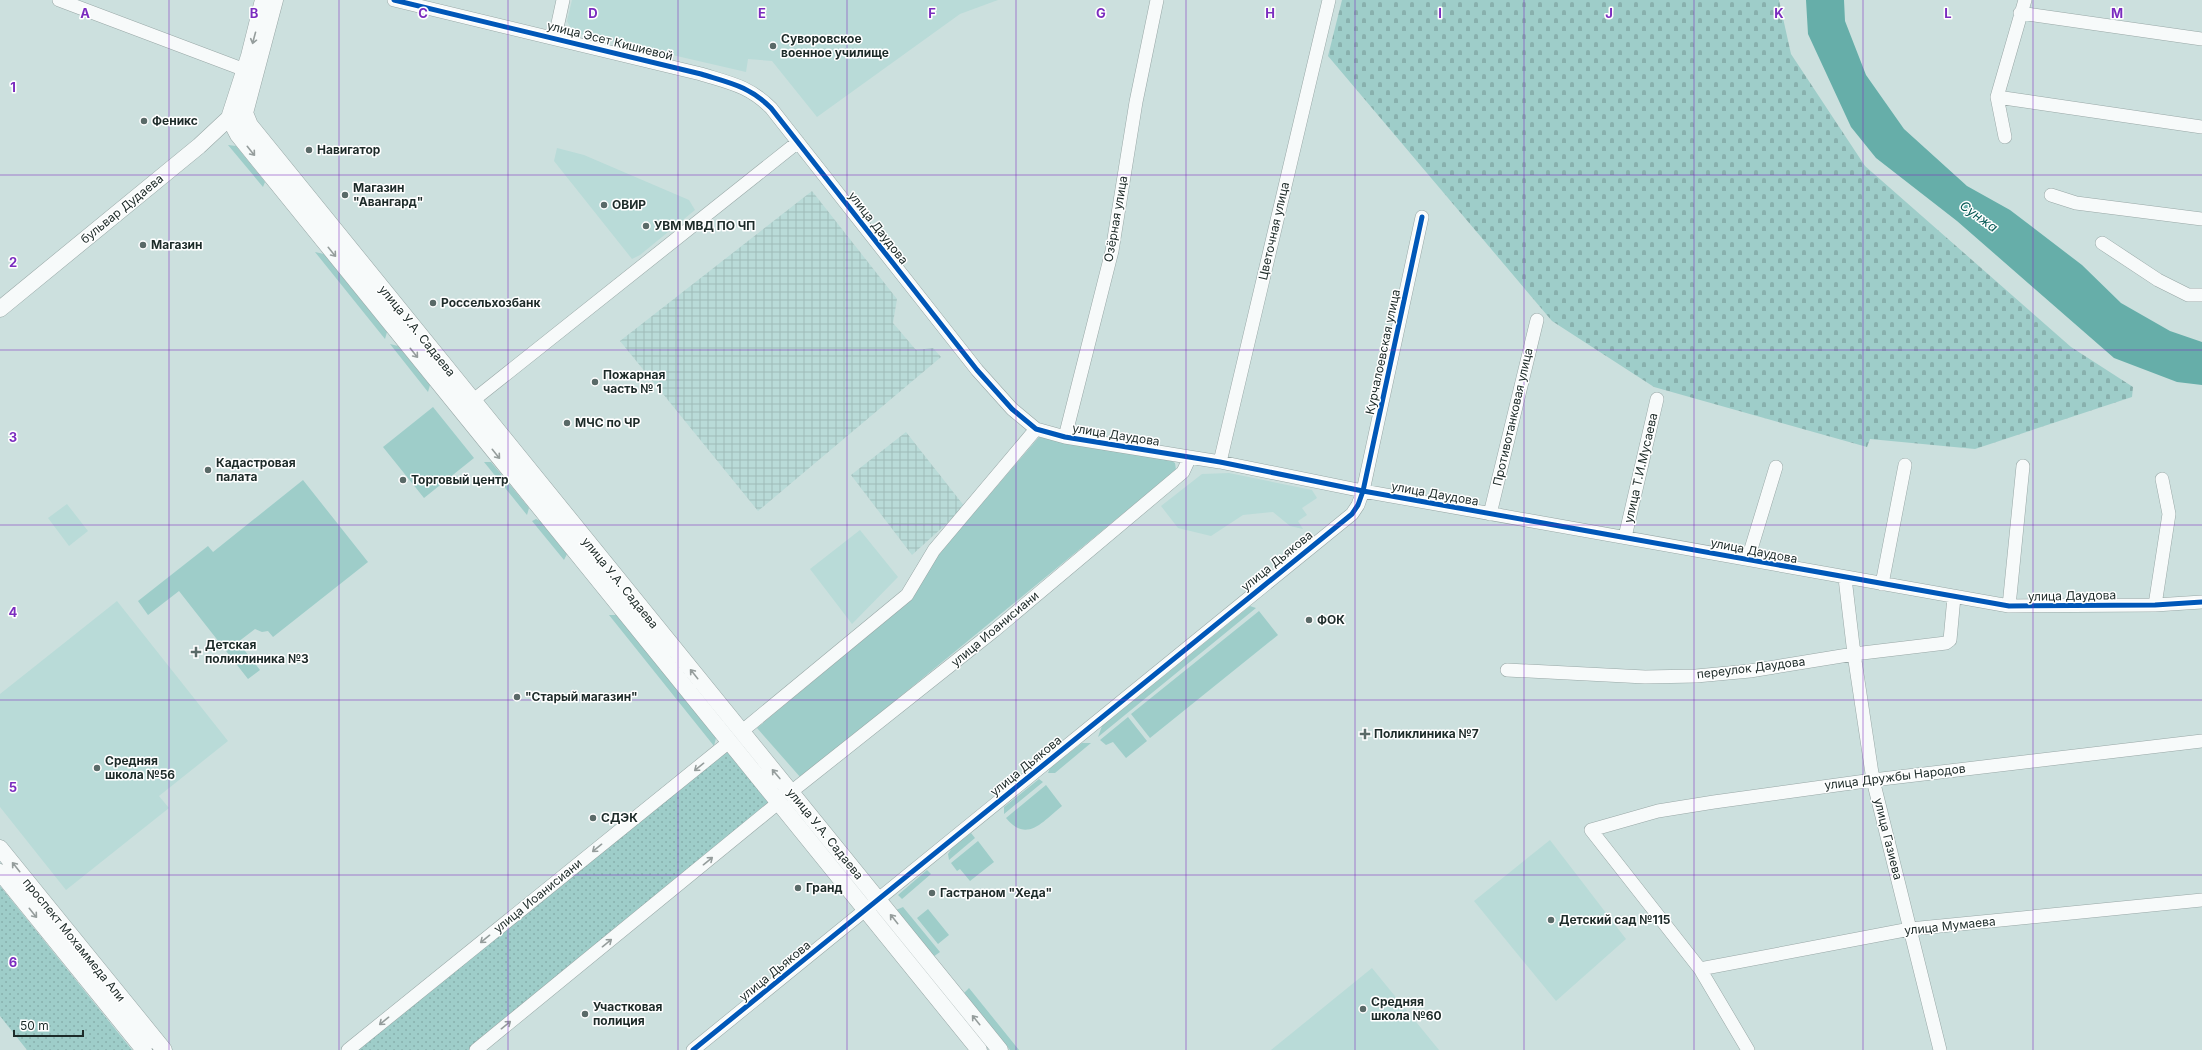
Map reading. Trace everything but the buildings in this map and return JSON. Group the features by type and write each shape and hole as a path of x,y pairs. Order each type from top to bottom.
{"main road":[{"path":"230,118 245,70 263,0"},
{"path":"245,113 275,0"},
{"name":"бульвар Дудаева","path":"0,309 199,146 230,118 245,113"},
{"name":"улица У.А. Садаева","path":"245,113 250,126 729,742 979,1050"},
{"name":"улица У.А. Садаева","path":"230,118 238,135 791,792 1000,1050"},
{"name":"проспект Мохаммеда Али","path":"0,848 164,1050"},
{"name":"проспект Мохаммеда Али","path":"0,872 144,1050"}],"street":[{"path":"59,0 245,70"},
{"name":"улица Эсет Кишиевой","path":"394,0 555,37 701,74 744,87 758,95 771,108 798,142"},
{"path":"555,37 563,0"},
{"name":"Озёрная улица","path":"1065,436 1112,252 1136,102 1157,0"},
{"name":"Цветочная улица","path":"1220,462 1329,0"},
{"path":"2005,137 1997,97 2025,0"},
{"path":"2020,13 2202,39"},
{"path":"1997,97 2202,127"},
{"path":"467,406 798,142"},
{"name":"улица Даудова","path":"798,142 977,370 1012,409 1036,428 1065,436 1220,462 1363,491 2009,606 2155,605 2202,602"},
{"path":"2051,195 2076,203 2202,219"},
{"name":"Курчалоевская улица","path":"1363,491 1422,217"},
{"path":"2102,243 2158,280 2188,295 2202,295"},
{"name":"Противотанковая улица","path":"1490,514 1537,320"},
{"name":"улица Т.И.Мусаева","path":"1625,537 1657,399"},
{"path":"741,732 907,595 934,550 1036,428"},
{"name":"улица Иоанисиани","path":"791,792 1001,625 1183,472 1190,457"},
{"path":"1882,584 1904,465"},
{"path":"2009,606 2023,466"},
{"path":"1748,559 1776,468"},
{"path":"2155,605 2169,514 2162,479"},
{"name":"улица Дьякова","path":"693,1050 1352,514 1358,505 1363,491"},
{"name":"улица Газиева","path":"1845,578 1854,654 1874,780 1940,1050"},
{"name":"переулок Даудова","path":"1507,670 1645,677 1696,676 1750,671 1854,654 1948,643 1954,597"},
{"name":"улица Дружбы Народов","path":"1700,969 1591,830 1658,811 1874,780 2202,741"},
{"name":"улица Иоанисиани","path":"348,1050 729,742"},
{"path":"476,1050 778,803"},
{"name":"улица Мумаева","path":"1700,969 1910,929 2202,900"},
{"path":"1700,969 1748,1050"}],"shaded area":[{"name":"Суворовское военное училище","path":"572,0 998,0 960,14 817,117 772,61 748,59 746,72 573,32 567,21"},
{"path":"557,148 584,155 689,200 695,210 640,255 632,259 554,161"},
{"path":"812,191 897,299 893,323 916,350 933,348 941,357 758,511 620,341"},
{"path":"906,432 965,507 912,555 851,475"},
{"path":"1229,473 1312,490 1317,498 1302,508 1307,515 1298,521 1303,529 1290,526 1273,512 1243,515 1211,536 1178,528 1161,506 1202,474"},
{"path":"67,504 88,531 69,546 48,518"},
{"path":"860,530 898,577 852,624 810,569"},
{"name":"Средняя школа №56","path":"117,601 228,741 159,796 169,808 66,890 0,807 0,694"},
{"name":"Детский сад №115","path":"1550,840 1626,939 1556,1001 1474,901"},
{"name":"Средняя школа №60","path":"1372,968 1439,1050 1271,1050"}],"green space":[{"path":"1342,0 1779,0 1791,54 1865,166 2071,347 2133,387 2132,397 1975,449 1870,439 1867,447 1654,387 1552,321 1328,56"},
{"path":"228,145 236,146 265,182 263,187"},
{"path":"315,252 324,254 387,332 385,339"},
{"path":"390,344 398,346 430,385 428,392"},
{"path":"433,407 474,458 424,498 383,447"},
{"path":"1039,437 1172,461 1175,463 1176,470 801,778 757,728 913,598 937,556"},
{"path":"484,462 491,462 529,508 527,515"},
{"path":"303,480 368,562 273,637 268,631 262,632 255,629 238,642 260,670 248,679 179,591 148,615 138,601 208,546 213,552"},
{"path":"536,519 540,521 567,554 564,560 532,521"},
{"path":"1250,606 1256,608 1098,737 1102,726"},
{"path":"1259,611 1278,635 1150,738 1131,714"},
{"path":"609,615 617,615 716,738 714,746"},
{"path":"1128,717 1147,741 1126,758 1113,742 1106,745 1100,740"},
{"path":"1082,743 1091,743 1055,773 1048,773 1050,768"},
{"path":"726,750 771,804 469,1050 357,1050"},
{"path":"1039,779 1043,782 1004,814 1004,807"},
{"path":"1046,785 1062,806 1041,823 1028,830 1014,826 1006,818"},
{"path":"971,833 975,838 949,860 948,854 952,848"},
{"path":"978,841 994,862 970,881 960,869 957,871 951,863"},
{"path":"927,870 931,874 902,899 898,895"},
{"path":"0,886 132,1050 27,1050 0,1016"},
{"path":"903,907 940,952 933,957 896,910"},
{"path":"928,909 949,935 938,944 917,918"},
{"path":"969,988 1019,1050 1010,1050 964,993"}],"water":[{"name":"Сунжа","path":"1806,0 1844,0 1845,21 1866,75 1904,129 1967,186 2010,210 2082,265 2121,303 2170,331 2202,342 2202,385 2177,382 2114,358 1957,221 1876,158 1851,127 1808,34"}],"cycle path":[{"path":"394,0 701,74 739,86 755,95 771,108 977,370 1012,409 1036,429 1065,437 1220,462 1363,491 2009,606 2155,605 2202,602"},
{"path":"693,1050 1352,514 1358,505 1363,491 1422,217"}],"place":[{"name":"Суворовское военное училище","path":"773,46"},
{"name":"Феникс","path":"144,121"},
{"name":"Навигатор","path":"309,150"},
{"name":"Магазин \"Авангард\"","path":"345,195"},
{"name":"ОВИР","path":"604,205"},
{"name":"УВМ МВД ПО ЧП","path":"646,226"},
{"name":"Магазин","path":"143,245"},
{"name":"Россельхозбанк","path":"433,303"},
{"name":"Пожарная часть № 1","path":"595,382"},
{"name":"МЧС по ЧР","path":"567,423"},
{"name":"Кадастровая палата","path":"208,470"},
{"name":"Торговый центр","path":"403,480"},
{"name":"ФОК","path":"1309,620"},
{"name":"Детская поликлиника №3","path":"196,652"},
{"name":"\"Старый магазин\"","path":"517,697"},
{"name":"Поликлиника №7","path":"1365,734"},
{"name":"Средняя школа №56","path":"97,768"},
{"name":"СДЭК","path":"593,818"},
{"name":"Гранд","path":"798,888"},
{"name":"Гастраном \"Хеда\"","path":"932,893"},
{"name":"Детский сад №115","path":"1551,920"},
{"name":"Средняя школа №60","path":"1363,1009"},
{"name":"Участковая полиция","path":"585,1014"}]}
